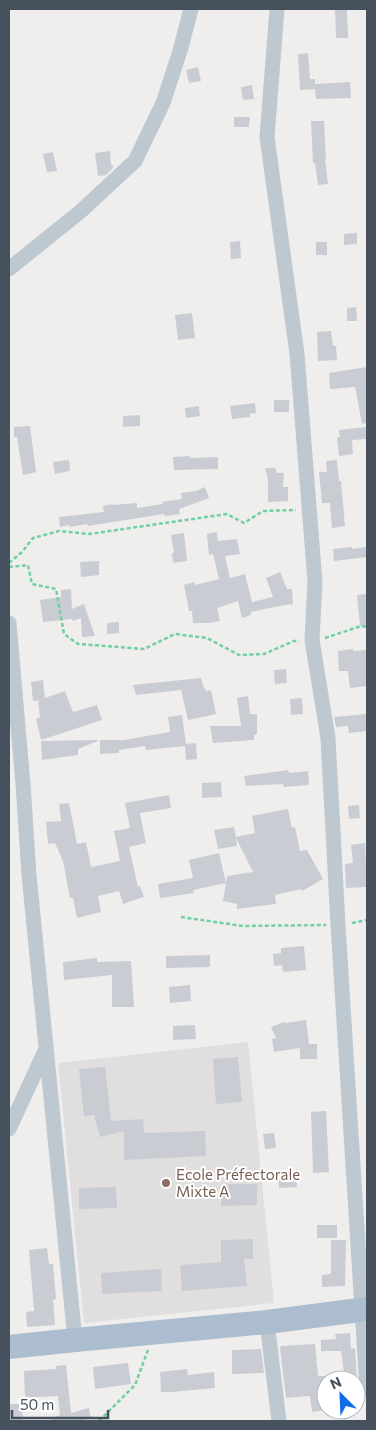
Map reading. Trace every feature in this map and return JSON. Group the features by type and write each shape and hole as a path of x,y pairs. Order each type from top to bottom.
{"main road":[{"path":"9,1348 267,1322 365,1310"}],"street":[{"path":"9,269 81,211 135,161 163,103 191,9"},
{"path":"277,9 267,137 297,354 316,582 312,640 328,738 338,925 365,1310 367,1389"},
{"path":"9,623 29,875 75,1340"},
{"path":"9,1129 46,1048"},
{"path":"267,1322 279,1421"}],"path":[{"path":"9,565 33,538 59,531 89,534 227,514 244,523 263,511 309,510"},
{"path":"9,565 28,565 32,584 56,589 64,634 78,644 144,649 175,634 207,638 238,655 264,654 294,641 333,636 361,626 367,627"},
{"path":"181,917 243,926 338,925 367,920"},
{"path":"99,1421 135,1385 154,1333"}],"shaded area":[{"name":"Ecole Préfectorale Mixte A","path":"248,1042 274,1303 84,1323 58,1063"}],"building":[{"path":"335,9 347,9 348,38 336,38"},
{"path":"308,53 310,79 315,79 315,84 350,82 351,98 316,99 315,89 300,90 298,54"},
{"path":"198,67 201,81 189,83 186,70"},
{"path":"252,85 254,99 243,100 241,87"},
{"path":"234,117 250,117 249,127 234,127"},
{"path":"311,121 324,121 328,184 318,185 315,163 313,163"},
{"path":"110,151 113,168 106,175 98,176 95,153"},
{"path":"53,152 57,171 47,172 43,154"},
{"path":"357,233 357,244 344,245 344,234"},
{"path":"240,241 241,258 231,259 230,242"},
{"path":"316,242 327,242 327,255 316,255"},
{"path":"356,307 357,321 347,321 347,308"},
{"path":"192,313 195,338 178,340 175,315"},
{"path":"331,331 333,346 336,346 337,360 318,361 317,332"},
{"path":"367,367 367,423 362,424 355,387 330,389 329,373"},
{"path":"274,400 289,400 289,412 274,412"},
{"path":"255,403 256,413 250,414 250,417 232,419 230,406"},
{"path":"199,406 200,416 186,418 185,408"},
{"path":"140,415 140,426 123,427 123,416"},
{"path":"30,426 36,472 23,475 17,437 14,437 14,427"},
{"path":"366,427 367,439 352,440 353,454 339,456 337,437 340,437 339,430"},
{"path":"190,456 190,458 218,457 218,469 174,470 173,457"},
{"path":"69,460 70,471 55,474 53,462"},
{"path":"337,460 345,526 332,528 330,503 322,503 319,472 327,472 326,461"},
{"path":"265,468 275,468 277,473 284,473 283,487 288,487 288,501 268,502 268,479"},
{"path":"205,487 209,498 179,509 180,514 165,516 164,514 88,526 87,524 60,527 59,517 104,512 103,506 113,504 137,503 137,508 163,504 162,502 182,499 181,493 196,491"},
{"path":"217,532 218,541 237,539 240,554 225,556 230,578 245,574 252,602 273,597 266,578 280,572 287,589 292,589 293,604 251,612 251,615 242,618 238,601 217,608 220,621 193,623 192,611 189,611 184,585 194,582 195,585 219,579 213,554 209,555 207,534"},
{"path":"184,533 187,561 173,563 172,553 174,553 171,535"},
{"path":"352,547 352,549 367,547 367,557 334,561 333,549"},
{"path":"99,561 99,575 81,577 80,562"},
{"path":"71,589 72,609 84,604 95,636 82,637 81,618 73,621 72,619 43,622 40,600 61,597 61,590"},
{"path":"367,594 367,626 360,626 357,595"},
{"path":"119,622 119,633 107,634 107,623"},
{"path":"353,649 353,651 367,650 367,686 350,688 348,671 339,671 338,651"},
{"path":"286,669 287,683 275,684 274,670"},
{"path":"201,678 206,691 211,690 216,714 188,720 181,690 136,695 133,685"},
{"path":"43,680 45,698 65,691 73,712 97,705 102,720 41,740 36,719 40,717 38,701 41,700 33,701 31,682"},
{"path":"248,696 250,714 257,714 257,734 254,735 254,740 213,743 210,726 241,726 237,698"},
{"path":"302,698 303,714 291,715 290,699"},
{"path":"367,714 367,731 349,733 348,726 336,727 334,717"},
{"path":"182,715 186,744 196,743 197,759 186,760 185,746 146,750 145,746 119,750 119,753 100,754 100,740 124,740 170,732 168,717"},
{"path":"97,740 78,749 78,755 42,760 41,741"},
{"path":"288,770 289,773 308,771 309,785 284,787 283,784 246,786 244,776"},
{"path":"221,782 222,797 202,798 202,783"},
{"path":"169,795 171,808 140,813 146,843 129,847 138,887 140,886 144,897 123,904 119,891 98,896 101,912 77,918 73,898 70,898 63,861 55,843 48,844 46,822 61,821 59,804 69,803 77,844 86,842 91,867 120,861 114,831 130,828 125,803"},
{"path":"359,805 360,818 349,819 348,806"},
{"path":"288,809 292,828 295,827 300,851 307,850 323,879 302,891 301,889 275,895 276,904 237,909 237,904 223,901 227,876 253,872 236,838 237,846 218,849 214,830 234,827 236,837 255,833 252,816"},
{"path":"365,843 367,887 346,888 345,864 353,863 351,845"},
{"path":"219,853 226,883 193,890 194,893 160,898 158,884 193,878 189,860"},
{"path":"304,946 306,970 283,972 282,965 274,966 273,954 281,953 281,948"},
{"path":"210,955 210,967 166,968 166,956"},
{"path":"97,958 97,962 131,961 134,1007 112,1007 112,975 64,980 63,962"},
{"path":"190,985 191,1001 170,1003 169,987"},
{"path":"306,1020 309,1044 317,1044 317,1059 300,1059 300,1048 274,1052 272,1039 276,1038 271,1027 284,1022"},
{"path":"195,1025 196,1039 173,1040 173,1026"},
{"path":"238,1057 242,1102 216,1104 213,1059"},
{"path":"105,1067 111,1121 143,1119 144,1133 205,1131 206,1156 124,1160 124,1131 100,1137 94,1115 84,1116 79,1069"},
{"path":"326,1111 329,1172 313,1173 311,1112"},
{"path":"274,1133 276,1148 265,1149 263,1134"},
{"path":"296,1174 297,1187 279,1188 278,1175"},
{"path":"221,1184 257,1184 257,1205 221,1206"},
{"path":"116,1187 117,1208 79,1209 79,1188"},
{"path":"317,1225 337,1225 337,1238 317,1238"},
{"path":"253,1239 253,1259 244,1259 247,1286 182,1291 180,1265 221,1262 221,1240"},
{"path":"331,1240 346,1240 345,1286 322,1287 322,1275 331,1274"},
{"path":"47,1248 49,1264 53,1264 56,1299 53,1300 55,1325 27,1327 26,1312 34,1311 29,1250"},
{"path":"161,1269 162,1291 102,1294 101,1273"},
{"path":"350,1333 351,1349 355,1348 356,1370 344,1370 341,1351 321,1351 321,1340 336,1339 335,1334"},
{"path":"315,1344 317,1370 316,1411 312,1412 310,1396 286,1398 281,1346"},
{"path":"261,1349 264,1373 232,1374 232,1350"},
{"path":"128,1363 131,1384 95,1389 93,1367"},
{"path":"66,1365 71,1413 89,1408 91,1418 78,1421 52,1421 51,1418 60,1415 58,1396 25,1398 24,1371 56,1369 56,1366"},
{"path":"187,1369 188,1375 214,1372 215,1388 161,1392 160,1372"},
{"path":"9,1404 22,1404 23,1421 9,1421"}],"place":[{"name":"Ecole Préfectorale Mixte A","path":"166,1183"}]}
